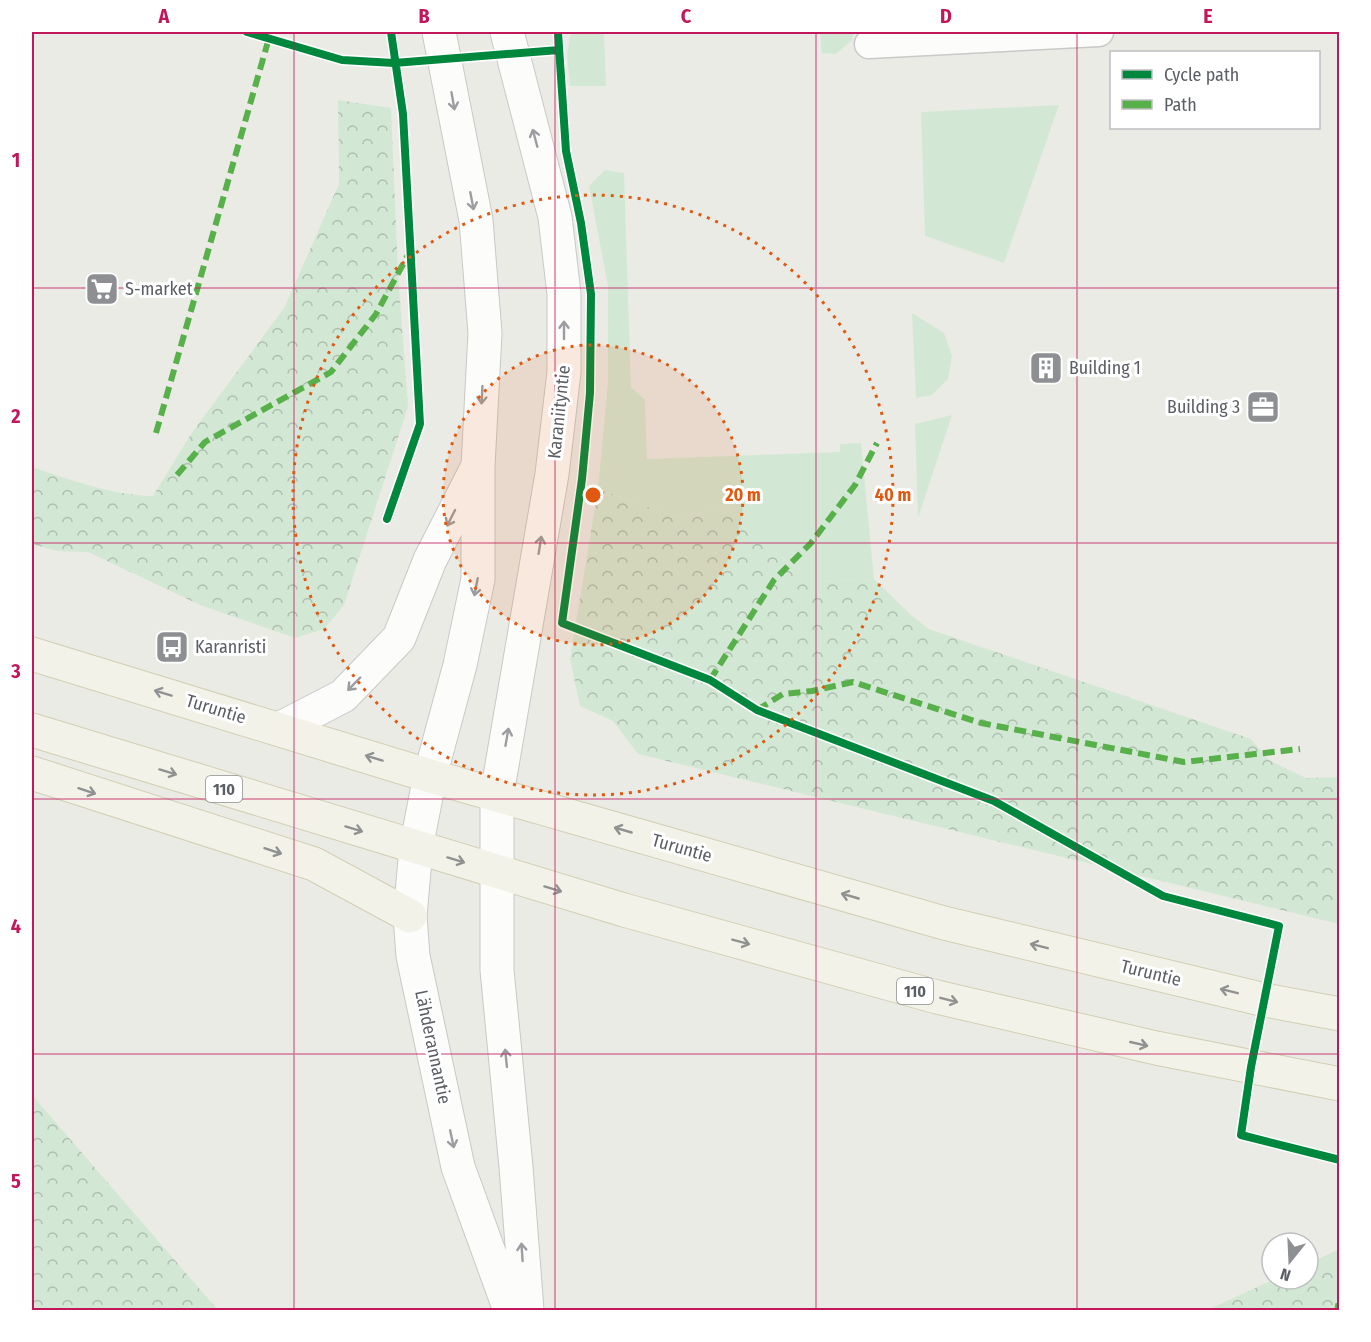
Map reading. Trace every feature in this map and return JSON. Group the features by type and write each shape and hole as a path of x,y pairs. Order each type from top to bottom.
{"main road":[{"name":"Turuntie","path":"32,654 430,776 944,923 1265,1000 1340,1014"},
{"name":"110","path":"32,730 624,910 937,997 1156,1048 1340,1084"},
{"path":"32,774 314,864 410,916"}],"street":[{"path":"430,776 459,665 478,579 478,466 485,333 477,231 439,32"},
{"name":"Karaniityntie","path":"497,794 552,474 564,361 564,294 555,217 507,32"},
{"path":"279,729 343,696 399,638 430,560 478,466"},
{"name":"Lähderannantie","path":"430,776 416,848 410,916 413,956 458,1167 510,1311"},
{"path":"497,794 497,970 516,1167 526,1311"}],"lane":[{"path":"869,44 1099,32"}],"green space":[{"path":"571,32 604,32 606,86 570,86 567,54"},
{"path":"820,32 854,32 852,40 836,54 822,53"},
{"path":"338,100 391,108 398,272 408,407 344,605 324,629 295,638 200,605 88,552 57,551 32,544 32,467 107,490 153,496 191,434 284,308 339,184"},
{"path":"1059,105 1004,263 925,236 921,112"},
{"path":"605,170 624,173 631,387 645,400 647,459 840,452 840,444 861,443 874,579 820,582 754,539 728,508 676,517 598,489 608,382 608,286 589,186"},
{"path":"912,313 944,333 952,356 948,379 932,395 916,398"},
{"path":"952,415 918,518 915,424"},
{"path":"598,489 676,517 728,508 754,539 820,582 874,579 912,616 929,629 1251,739 1269,760 1306,778 1339,777 1339,924 638,754 613,721 580,706 570,659"},
{"path":"32,1095 211,1302 218,1310 32,1310"},
{"path":"1339,1249 1339,1310 1207,1310 1260,1286 1260,1291 1320,1291 1320,1258"}],"marked path":[{"path":"156,433 269,38"},
{"path":"177,475 205,442 331,372 376,314 408,255"},
{"path":"710,680 774,580 811,543 855,485 877,443"},
{"path":"757,710 783,694 812,691 853,682 981,723 1184,762 1300,749"},
{"path":"1335,1306 1340,1307"}],"cycle path":[{"path":"247,32 342,60 394,63 559,50"},
{"path":"387,519 420,424 403,114 391,32"},
{"path":"558,32 566,151 581,223 591,294 590,393 582,479 562,623 710,680 757,710 994,801 1163,896 1279,926 1251,1067 1241,1135 1340,1160"}],"place":[{"name":"S-market","path":"102,289"},
{"name":"Building 1","path":"1046,368"},
{"name":"Building 3","path":"1263,407"},
{"name":"Karanristi","path":"172,647"}]}
